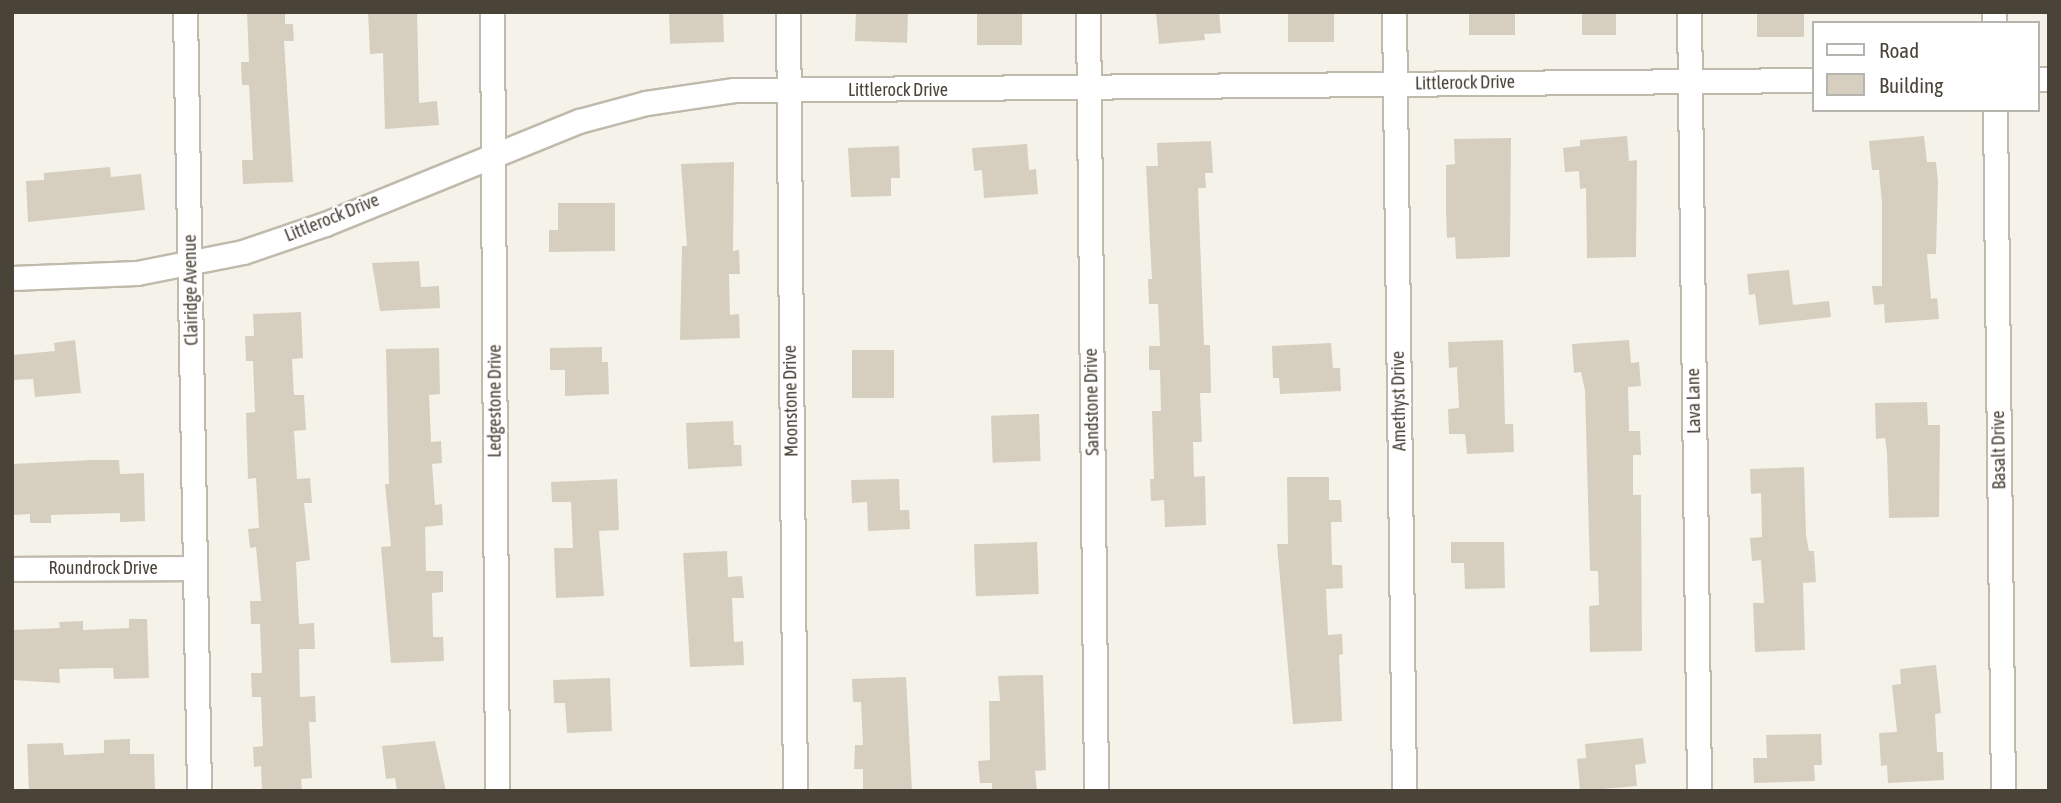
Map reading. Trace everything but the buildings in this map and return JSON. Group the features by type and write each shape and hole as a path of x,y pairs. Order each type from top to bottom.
{"street":[{"name":"Clairidge Avenue","path":"185,12 191,265 193,568"},
{"name":"Ledgestone Drive","path":"492,12 497,791"},
{"name":"Moonstone Drive","path":"788,12 795,791"},
{"name":"Sandstone Drive","path":"1088,12 1096,791"},
{"name":"Amethyst Drive","path":"1394,12 1404,791"},
{"name":"Lava Lane","path":"1689,12 1699,791"},
{"name":"Littlerock Drive","path":"12,278 79,278 191,265 325,224 579,121 646,103 734,90 1089,90 1395,83 1812,80"},
{"name":"Basalt Drive","path":"1995,112 2003,791"},
{"name":"Roundrock Drive","path":"12,569 193,568"},
{"path":"193,568 199,791"}]}
